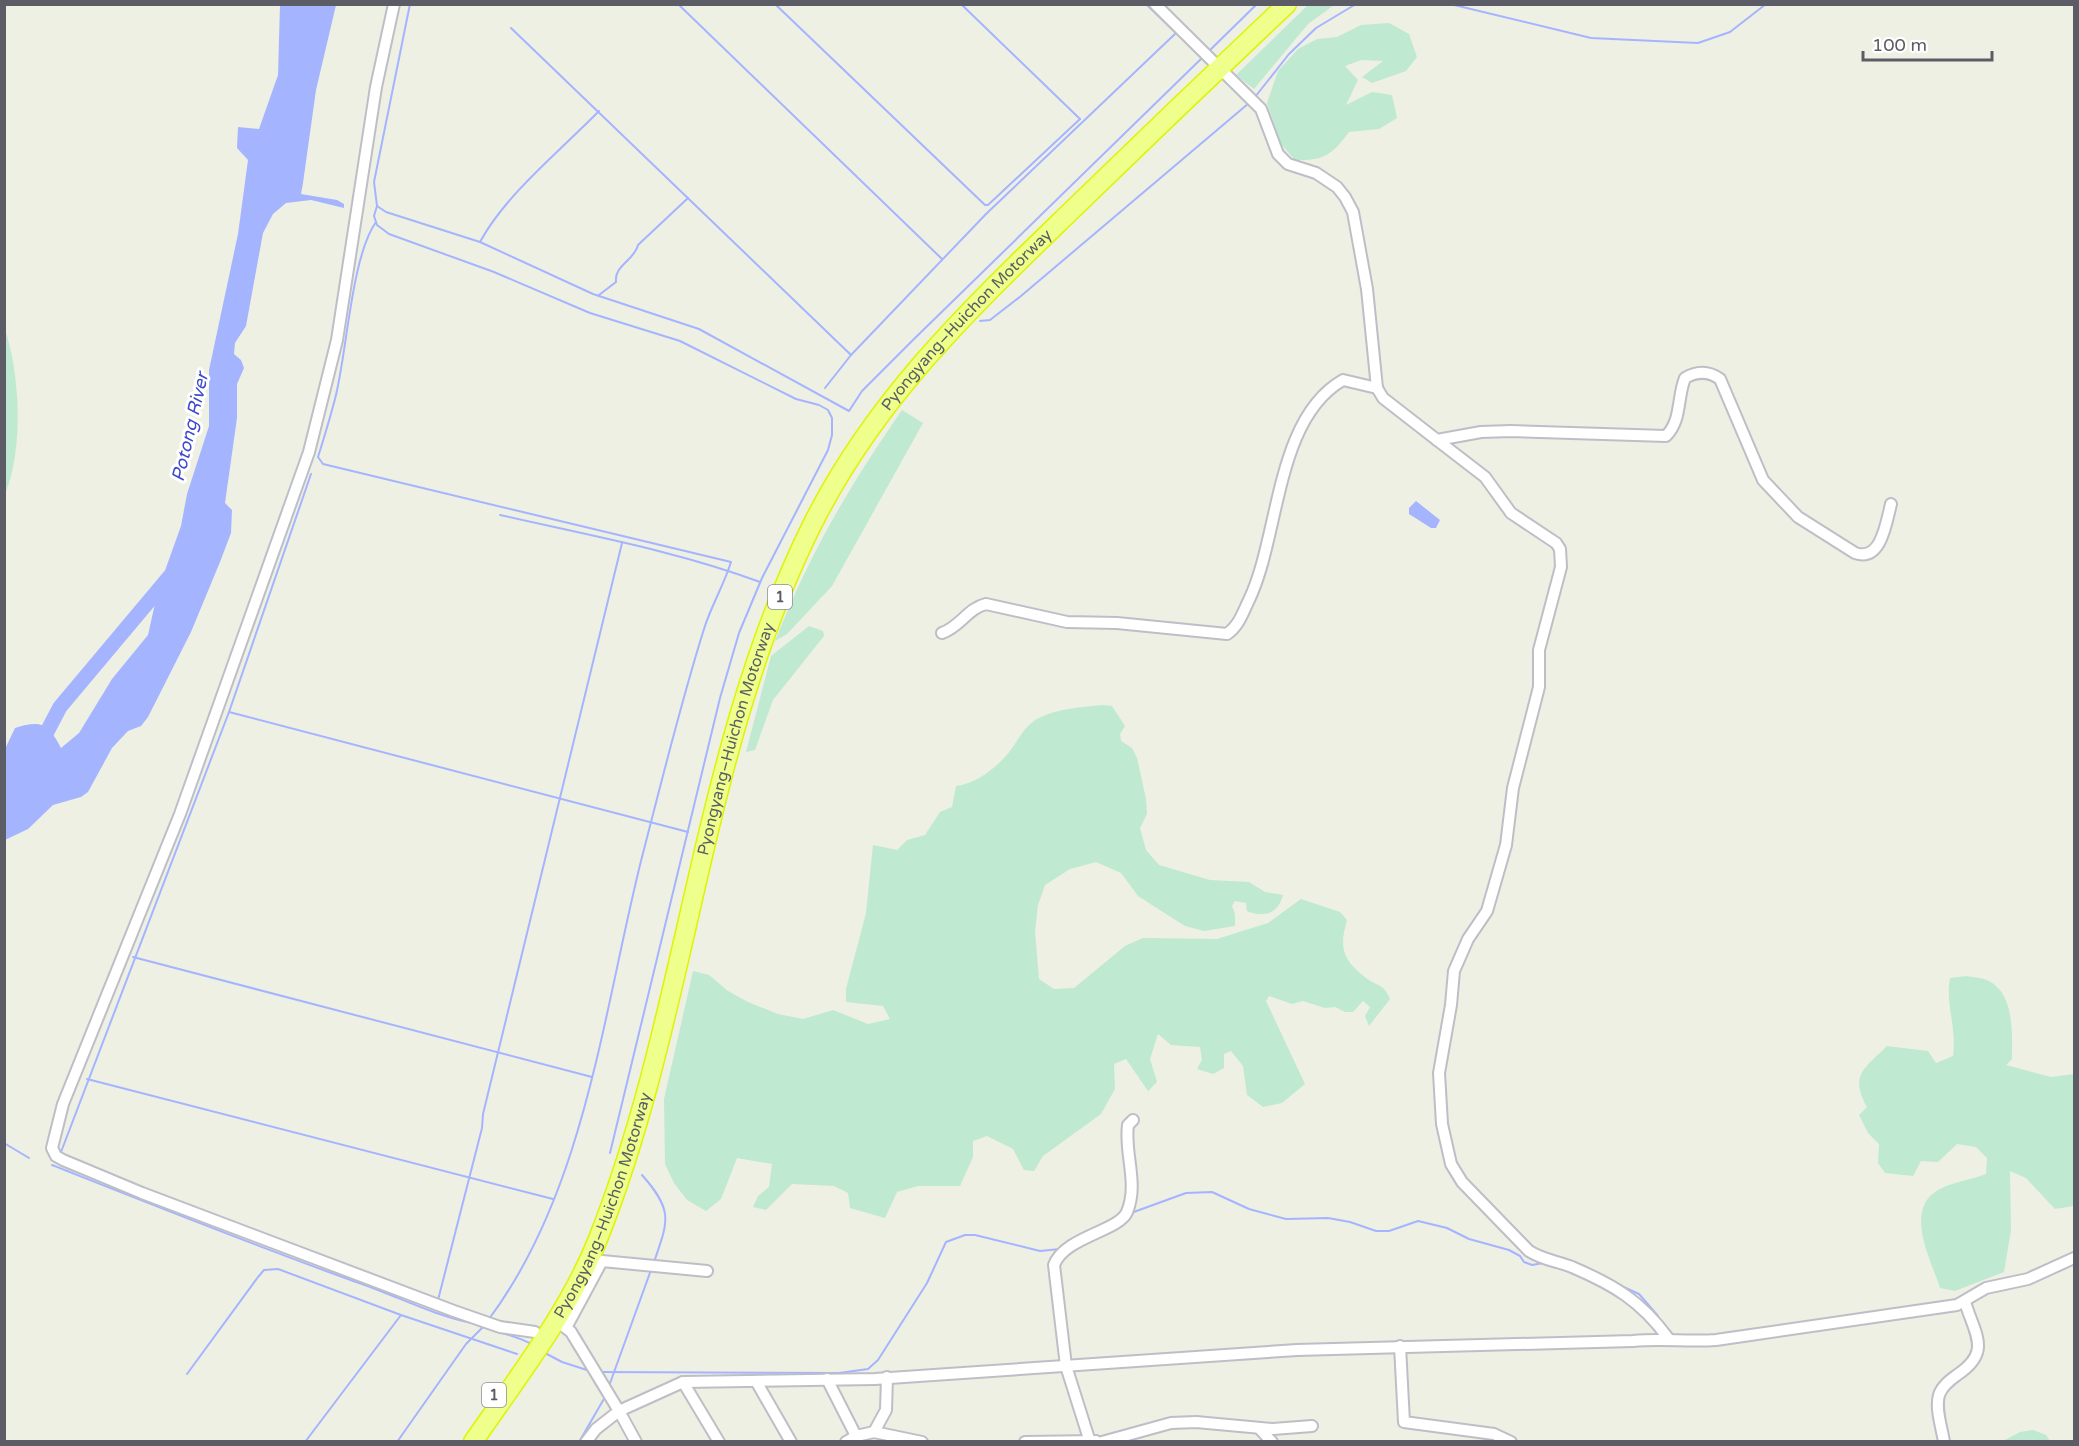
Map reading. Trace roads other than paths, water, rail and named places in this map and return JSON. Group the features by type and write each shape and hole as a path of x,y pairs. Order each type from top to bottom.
{"highway":[{"name":"Pyongyang–Huichon Motorway","path":"460,1442 533,1342 560,1323 596,1243 637,1125 741,704 782,590 814,522 849,460 907,377 961,318 1215,66 1271,4"},
{"name":"Pyongyang–Huichon Motorway","path":"473,1442 566,1284 601,1207 627,1129 738,677 772,586 805,518 851,439 894,378 985,284 1215,66 1287,4"}],"street":[{"path":"394,4 374,97 337,340 309,452 180,814 63,1104 52,1148 56,1156 63,1160 142,1193 486,1322 533,1342"},
{"path":"1155,4 1215,66 1261,108 1278,154 1288,164 1316,173 1337,187 1353,212 1367,290 1377,388 1383,398 1485,477 1510,513 1556,543 1562,555 1561,567 1539,650 1539,687 1513,788 1506,845 1486,911 1468,939 1454,971 1451,1005 1439,1073 1445,1146 1451,1164 1462,1182 1529,1251 1539,1257 1570,1266 1633,1298 1668,1338"},
{"path":"1437,440 1481,432 1511,431 1666,436 1673,428 1677,418 1685,378 1700,372 1713,374 1720,378 1763,480 1798,517 1855,553 1865,556 1871,554 1876,547 1891,504"},
{"path":"942,633 949,631 978,606 986,604 1067,622 1117,623 1227,634 1241,618 1260,576 1288,462 1305,420 1334,385 1343,380 1377,388"},
{"path":"1090,1441 1066,1366 1054,1265 1057,1257 1089,1234 1122,1220 1127,1211 1133,1183 1126,1136 1128,1125 1133,1120"},
{"path":"586,1442 596,1429 619,1411 683,1382 887,1377 1297,1350 1633,1341 1668,1338 1683,1342 1716,1340 1965,1302 1972,1295 1986,1288 2028,1279 2074,1258"},
{"path":"636,1442 594,1371 560,1323 602,1261 707,1271"},
{"path":"1944,1442 1938,1396 1944,1386 1975,1362 1979,1348 1965,1302"},
{"path":"1400,1346 1404,1422 1494,1434 1511,1442"},
{"path":"874,1432 886,1410 887,1377"},
{"path":"827,1379 851,1439 874,1432 920,1441"},
{"path":"756,1381 791,1442"},
{"path":"683,1382 719,1442"},
{"path":"1102,1442 1171,1423 1259,1428 1312,1426"},
{"path":"1259,1428 1272,1442"},
{"path":"1025,1442 1098,1442"}],"water":[{"path":"280,5 336,5 316,90 301,194 337,200 344,204 344,208 311,200 286,203 273,214 263,233 246,326 235,343 234,354 241,360 244,368 237,384 237,418 225,503 232,510 231,533 191,632 148,717 141,726 128,731 112,748 88,792 81,797 53,805 28,829 5,840 5,749 15,728 31,724 43,726 52,733 61,748 79,733 112,679 148,635 158,590 181,526 187,494 209,426 209,370 238,234 248,160 237,148 238,127 259,129 278,75"},
{"path":"1416,501 1440,520 1436,528 1431,528 1409,514 1409,508"}],"waterway":[{"path":"410,4 374,182 377,206 386,212 480,242 593,294 699,329 849,411 862,391 1204,56"},
{"path":"678,4 942,259"},
{"path":"775,4 985,205 988,205 1080,119"},
{"path":"961,4 1080,119"},
{"path":"1146,4 1202,58"},
{"path":"1208,52 1257,4"},
{"path":"1255,97 1289,54 1316,28 1356,4"},
{"path":"1450,4 1591,38 1698,43 1730,32 1766,4"},
{"path":"511,28 851,355"},
{"path":"825,388 851,355 986,214 1176,33"},
{"path":"980,321 990,320 1021,296 1249,103"},
{"path":"480,242 491,224 519,190 599,111"},
{"path":"599,295 616,282 618,271 633,255 638,245 688,198"},
{"path":"377,206 374,216 377,225 389,234 494,272 590,313 680,341 796,399 819,405 828,410 832,418 832,435 828,450 762,578 739,633 720,698 610,1153"},
{"path":"376,222 368,238 355,282 339,380 318,457 323,464 731,562 707,620 679,716 627,919 602,1039 569,1157 548,1214 522,1269 489,1319"},
{"path":"61,1152 229,712 311,474"},
{"path":"500,515 664,552 760,582"},
{"path":"438,1300 482,1128 483,1114 622,543"},
{"name":"Potong River","path":"39,747 60,707 170,576"},
{"path":"229,712 688,832"},
{"path":"133,957 592,1077"},
{"path":"87,1079 553,1199"},
{"path":"4,1143 29,1158"},
{"path":"52,1165 428,1310 472,1323"},
{"path":"642,1175 664,1208 665,1226 654,1262"},
{"path":"1131,1213 1186,1193 1212,1192 1249,1209 1286,1219 1328,1218 1350,1222 1376,1231 1389,1231 1418,1221 1447,1228 1469,1239 1509,1250 1520,1256 1524,1262 1532,1265 1543,1263"},
{"path":"598,1372 839,1373 868,1369 878,1360 927,1283 946,1242 965,1235 975,1235 1040,1251 1060,1249"},
{"path":"1560,1258 1577,1264"},
{"path":"187,1374 264,1270 278,1269 401,1315 517,1354"},
{"path":"609,1386 651,1270"},
{"path":"1619,1285 1639,1294 1658,1316"},
{"path":"305,1442 401,1315"},
{"path":"477,1325 533,1345"},
{"path":"397,1442 466,1344 484,1326"},
{"path":"545,1353 562,1362 590,1371"},
{"path":"579,1442 605,1397"},
{"path":"4,1439 7,1442"}]}
